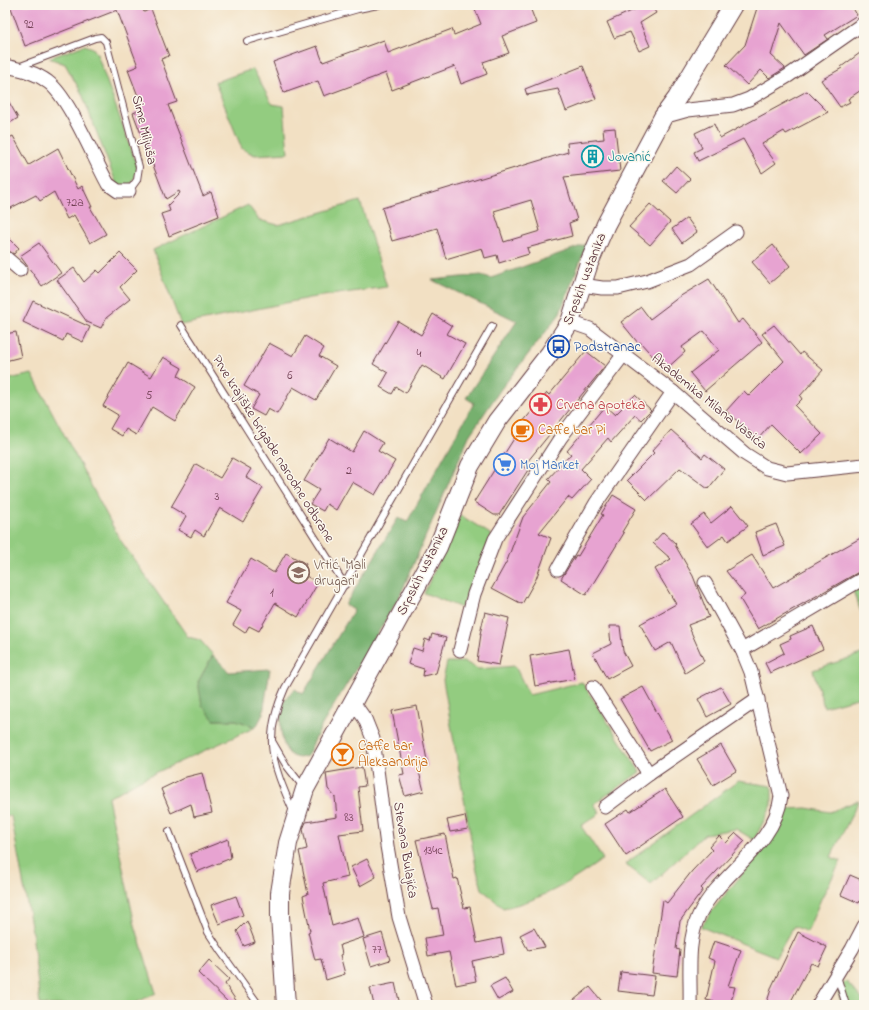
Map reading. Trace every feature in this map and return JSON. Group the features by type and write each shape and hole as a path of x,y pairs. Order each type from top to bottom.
{"street":[{"name":"Srpskih ustanika","path":"286,1005 280,916 280,893 288,843 295,815 305,789 438,547 462,485 481,447 497,421 550,353 570,322 589,264 606,224 663,117 677,98 733,5"},
{"path":"663,117 688,110 733,105 750,99 788,76 864,24"},
{"name":"Sime Miljuša","path":"10,67 39,76 50,83 63,97 108,184 118,191 129,191"},
{"path":"582,285 602,288 618,288 647,281 692,264 736,232"},
{"path":"5,257 20,270"},
{"name":"Akademika Milana Vasića","path":"570,322 590,329 624,354 673,392 745,454 767,468 787,473 864,465"},
{"path":"460,650 474,594 495,539 561,437 624,354"},
{"path":"558,569 596,503 673,392"},
{"path":"742,650 864,578"},
{"path":"690,1005 689,950 691,939 700,914 710,897 765,834 775,819 779,808 779,790 751,672 742,650 705,583"},
{"path":"593,687 649,774"},
{"path":"605,807 649,774 758,699"},
{"name":"Stevana Bulajića","path":"353,702 365,719 373,739 387,846 399,917 426,1005"},
{"path":"818,1005 864,926"}],"lane":[{"path":"247,41 358,9 378,5"},
{"name":"Sime Miljuša","path":"10,67 95,38 101,37 106,42 139,167 137,180 129,191"},
{"name":"Prve krajiške brigade narodne odbrane","path":"181,325 345,585"},
{"path":"295,815 279,780 271,740 276,708 285,688 492,326"},
{"path":"271,740 286,765 305,789"},
{"path":"169,831 208,932 259,1005"},
{"path":"837,974 846,1005"}],"green space":[{"path":"85,45 93,48 97,54 138,168 134,180 128,188 118,188 82,94 65,64 49,58"},
{"path":"253,69 272,104 284,106 288,153 255,155 242,149 215,82"},
{"path":"360,201 387,287 309,298 181,325 153,250 248,205 259,220 278,225"},
{"path":"587,244 559,315 501,389 469,436 399,598 322,725 307,756 298,758 291,755 282,739 281,718 284,701 295,689 303,694 354,610 345,605 398,518 407,522 474,403 466,398 517,321 432,280 481,275 491,278"},
{"path":"32,374 119,538 188,637 200,640 213,655 198,682 214,720 236,720 256,727 140,780 108,798 135,925 156,993 131,1005 40,1005 32,931 11,816 5,815 5,380"},
{"path":"460,515 492,535 462,608 424,593"},
{"path":"864,585 864,620 853,591"},
{"path":"864,653 864,686 861,697 824,707 813,670"},
{"path":"213,655 229,672 270,669 263,714 256,727 236,720 214,720 202,705 198,682"},
{"path":"447,662 465,662 478,669 515,666 529,695 582,682 640,772 594,804 600,813 581,826 603,859 556,889 517,905 503,908 482,889 476,867 443,680"},
{"path":"738,781 772,786 772,805 754,840 736,829 705,834 651,884 625,864"},
{"path":"859,800 831,857 841,861 821,899 807,932 794,926 776,957 701,927 712,911 777,831 787,809 806,808 830,812"},
{"path":"846,981 864,1001 864,1005 842,1005 837,989"}],"building":[{"path":"10,5 141,5 144,12 151,9 169,56 161,59 177,102 168,105 203,196 211,192 219,216 169,236 161,214 170,211 168,205 180,193 179,191 166,199 133,113 143,109 128,70 138,66 117,10 25,46"},
{"path":"486,5 529,5 536,23 502,36 509,53 483,62 487,74 461,84 455,66 392,90 386,73 324,96 318,81 284,93 273,62 317,46 323,62 384,40 388,53 452,29 454,35 481,24 475,9"},
{"path":"634,5 651,5 656,13 640,23 650,46 639,51 630,32 614,38 607,22 636,9"},
{"path":"758,5 851,5 857,15 825,35 828,39 804,55 781,23 771,55 785,68 769,78 761,70 747,85 726,65 745,45"},
{"path":"864,50 864,88 848,99 850,102 840,107 821,80 842,68 841,67"},
{"path":"583,66 596,99 566,111 558,89 527,95 525,89"},
{"path":"807,91 828,112 786,134 784,131 762,144 776,163 762,173 743,139 698,161 694,152 702,148 695,133 714,124 720,138"},
{"path":"5,95 18,118 5,126"},
{"path":"615,128 620,171 564,177 577,220 569,223 572,236 527,248 529,254 499,263 497,255 485,258 482,248 446,259 437,228 392,241 382,208 568,152 567,143 604,139 603,129","holes":["531,200 540,231 504,242 494,211"]},
{"path":"13,136 29,165 58,148 78,189 82,186 92,207 90,207 106,234 90,243 74,215 67,219 54,192 40,201 36,195 5,211 5,140"},
{"path":"676,166 690,179 677,193 663,181"},
{"path":"650,204 670,222 650,245 629,227"},
{"path":"687,218 697,232 682,243 672,229"},
{"path":"5,234 19,248 14,254 5,249"},
{"path":"39,243 61,273 42,286 20,256"},
{"path":"773,245 790,266 770,283 752,262"},
{"path":"120,253 137,270 120,287 130,299 106,318 101,328 87,322 57,280 74,268 84,282 97,270 100,273"},
{"path":"709,279 738,323 743,319 762,342 705,391 690,373 719,350 704,331 682,347 685,352 665,370 640,342 638,343 621,322 641,307 650,319 679,297"},
{"path":"33,301 90,327 83,342 66,334 63,341 23,322"},
{"path":"433,314 452,326 447,334 465,344 445,379 422,365 406,393 396,387 392,394 380,387 388,373 373,364 398,321 421,335"},
{"path":"774,325 800,355 802,352 823,370 800,396 802,399 795,406 822,434 801,454 771,424 758,439 726,411 744,391 749,396 784,361 762,334"},
{"path":"16,332 21,357 5,361 5,334"},
{"path":"305,336 324,348 319,356 336,366 316,400 293,387 277,414 268,409 264,416 251,409 259,395 244,386 269,343 293,356"},
{"path":"586,351 605,366 523,467 528,470 499,515 494,515 474,502 515,437 512,435 547,393 549,395"},
{"path":"163,357 182,368 178,376 195,387 175,421 152,407 136,435 126,429 122,436 110,429 118,415 103,406 128,363 151,377"},
{"path":"635,395 651,410 641,420 635,415 611,442 608,438 581,469 591,479 572,500 568,497 539,533 551,538 536,579 522,604 492,588 507,561 523,517 551,482 548,479 571,454 567,451 605,406 615,415"},
{"path":"671,430 702,458 705,454 724,469 708,489 680,468 647,500 627,480 654,453 652,451"},
{"path":"364,431 383,443 378,451 395,461 375,495 352,482 336,510 327,504 323,511 310,504 319,490 304,481 329,438 352,452"},
{"path":"232,458 251,469 246,477 263,488 243,522 220,508 204,536 195,530 191,537 178,530 186,516 171,507 196,464 220,478"},
{"path":"613,495 636,509 622,532 624,533 586,595 561,579 576,555 578,556 603,515 601,514"},
{"path":"732,506 748,526 728,541 724,535 708,547 691,524 704,514 711,523"},
{"path":"776,524 785,546 763,555 755,532"},
{"path":"663,532 676,544 675,545 693,576 709,617 688,625 704,661 685,673 671,642 655,651 640,624 676,604 655,569 671,559 653,543"},
{"path":"864,536 864,569 758,629 740,599 745,595 726,571 752,555 773,588"},
{"path":"286,553 306,564 301,573 318,583 298,617 275,603 259,631 249,626 245,633 233,625 241,611 226,603 251,559 274,573"},
{"path":"485,612 509,618 499,665 477,661 480,634"},
{"path":"609,626 620,626 623,651 631,666 607,679 593,653 611,644"},
{"path":"813,626 823,649 770,673 765,663 784,653 780,644 791,639 790,636"},
{"path":"432,634 446,638 436,673 423,676 424,669 408,664 413,648 422,651 425,639 430,641"},
{"path":"569,649 575,679 535,686 530,656"},
{"path":"643,687 672,740 650,751 620,699"},
{"path":"721,687 731,704 707,717 698,699"},
{"path":"417,706 428,766 418,768 424,791 405,796 399,775 404,774 392,711"},
{"path":"721,745 736,771 713,785 697,759"},
{"path":"362,767 365,786 358,787 363,831 339,834 348,877 323,883 332,926 358,918 364,937 340,945 342,954 340,955 345,974 326,980 321,959 315,960 308,932 310,931 303,896 308,894 299,851 307,849 303,829 306,822 337,817 335,797 328,789 326,773"},
{"path":"202,773 212,813 194,817 191,804 171,813 161,789 186,777"},
{"path":"665,789 683,817 626,856 605,824 628,809 630,812"},
{"path":"465,816 468,829 450,832 447,820"},
{"path":"736,833 745,841 701,888 703,890 680,921 676,949 680,950 677,976 652,973 663,900 667,903 692,871 712,850 709,847 719,836 726,843"},
{"path":"445,834 454,879 457,878 464,908 470,907 477,943 501,938 504,954 472,961 476,981 456,985 449,952 428,956 425,938 443,935 438,908 433,909 416,840"},
{"path":"228,839 231,858 197,872 190,854"},
{"path":"367,859 376,877 360,886 351,867"},
{"path":"850,875 864,881 864,892 859,903 841,895"},
{"path":"236,896 243,915 219,924 211,905"},
{"path":"247,921 255,942 244,946 237,931"},
{"path":"534,928 545,947 528,950 520,935"},
{"path":"798,932 827,947 818,966 811,963 789,1005 766,1005 772,986"},
{"path":"382,933 390,960 371,966 363,939"},
{"path":"714,941 741,950 728,986 735,987 730,1005 706,1000 715,961 708,958"},
{"path":"209,960 229,979 225,984 239,1005 231,1005 198,973"},
{"path":"621,972 655,976 652,995 618,991"},
{"path":"505,978 513,992 498,1000 490,986"},
{"path":"395,983 400,1005 374,1005 370,988"},
{"path":"590,987 605,1005 568,1005"}],"place":[{"name":"Jovanić","path":"593,157"},
{"name":"Podstranac","path":"559,347"},
{"name":"Crvena apoteka","path":"541,405"},
{"name":"Caffe bar Pi","path":"522,430"},
{"name":"Moj Market","path":"504,465"},
{"name":"Vrtić \"Mali drugari\"","path":"299,573"},
{"name":"Caffe bar Aleksandrija","path":"342,754"}]}
